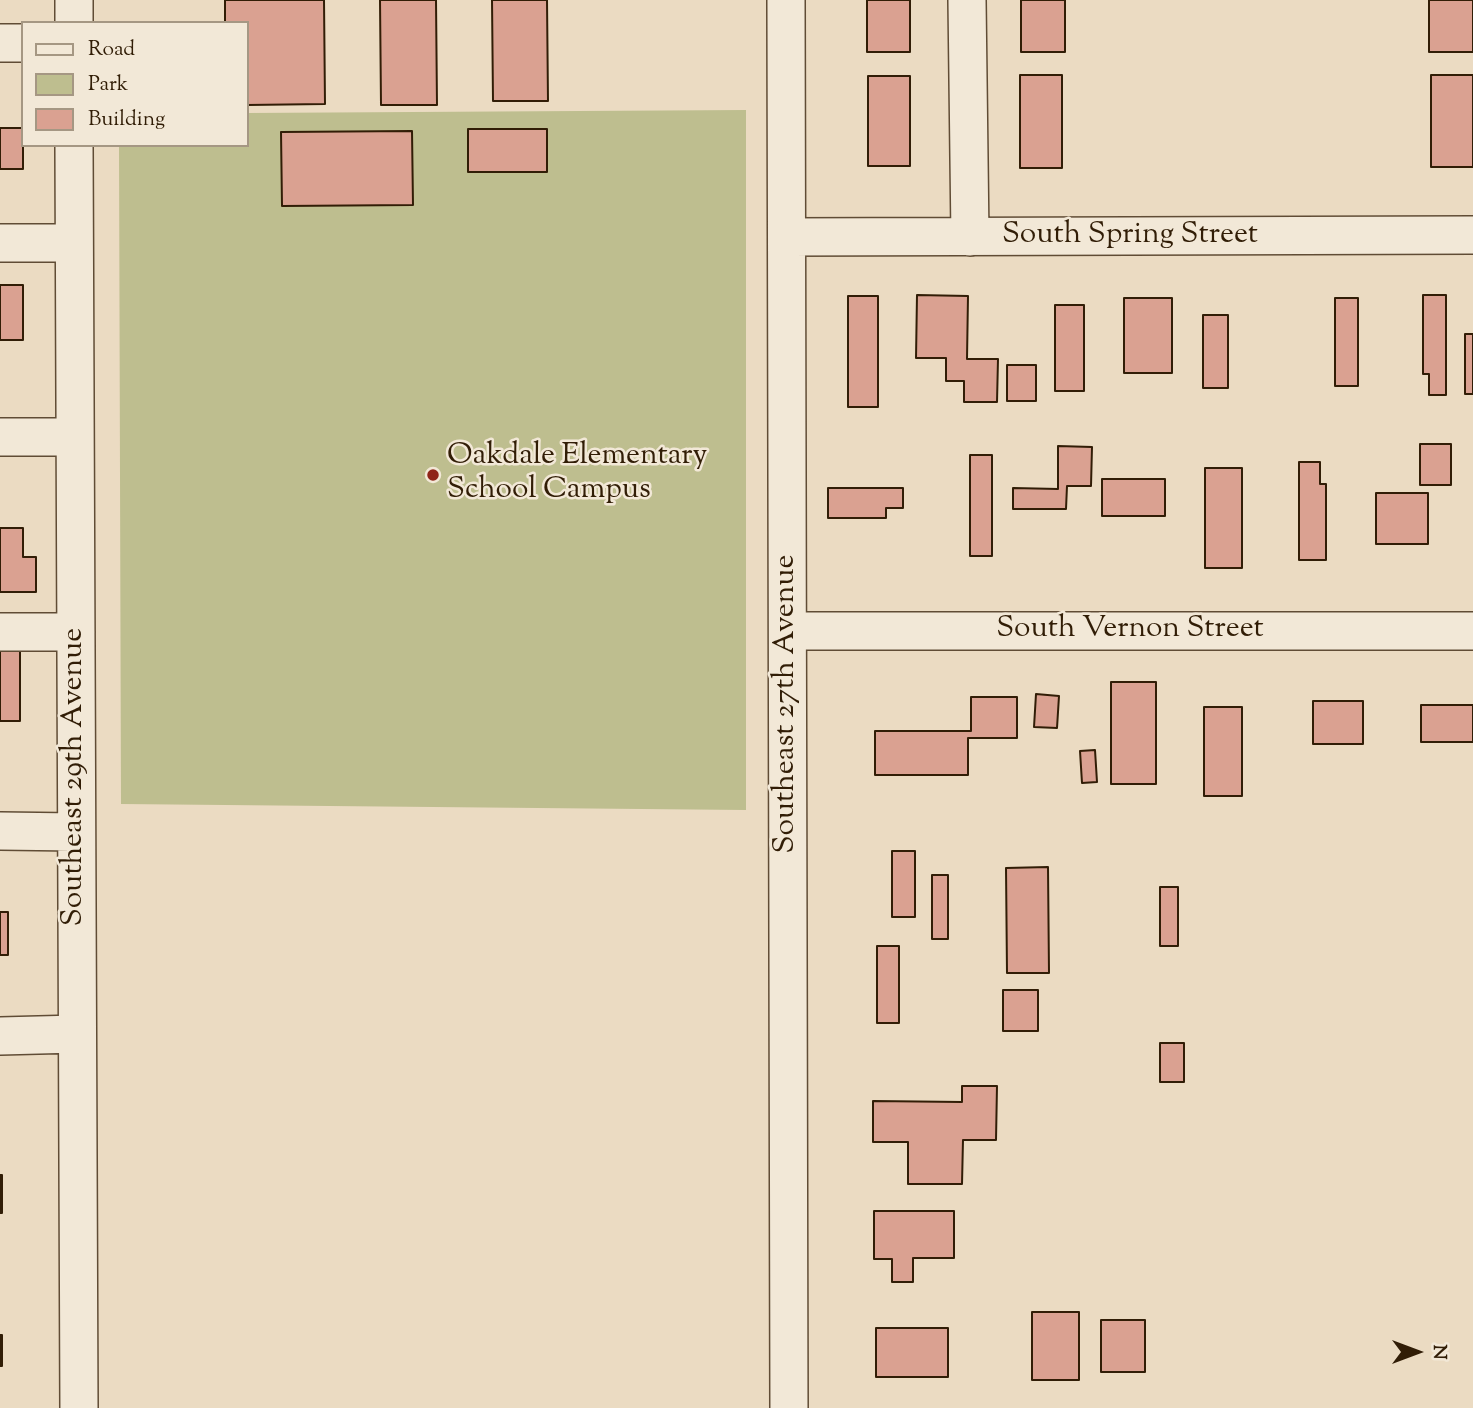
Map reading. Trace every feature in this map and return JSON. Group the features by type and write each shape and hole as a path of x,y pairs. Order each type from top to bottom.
{"street":[{"path":"74,0 74,21"},
{"name":"Southeast 27th Avenue","path":"786,0 789,1408"},
{"path":"967,0 970,237"},
{"path":"0,43 21,43"},
{"name":"Southeast 29th Avenue","path":"74,147 79,1408"},
{"name":"South Spring Street","path":"787,237 1473,235"},
{"path":"0,243 74,243"},
{"path":"0,437 75,437"},
{"name":"South Vernon Street","path":"788,631 1473,631"},
{"path":"0,632 76,632"},
{"path":"0,831 76,832"},
{"path":"0,1036 77,1034"}],"green space":[{"path":"746,110 746,810 121,804 119,147 248,147 248,113"}],"building":[{"path":"225,0 324,0 325,104 248,105 248,21 225,21"},
{"path":"380,0 436,0 437,105 381,105"},
{"path":"492,0 547,0 548,101 493,101"},
{"path":"867,0 910,0 910,52 867,52"},
{"path":"1021,0 1065,0 1065,52 1021,52"},
{"path":"1429,0 1473,0 1473,52 1429,52"},
{"path":"1020,75 1062,75 1062,168 1020,168"},
{"path":"1431,75 1473,75 1473,167 1431,167"},
{"path":"868,76 910,76 910,166 868,166"},
{"path":"0,128 21,128 23,169 0,169"},
{"path":"468,129 547,129 547,172 468,172"},
{"path":"412,131 413,205 282,206 281,132"},
{"path":"0,285 23,285 23,340 0,340"},
{"path":"917,295 968,296 967,359 998,359 997,402 964,402 964,381 946,381 946,358 916,358"},
{"path":"1423,295 1446,295 1446,395 1429,395 1429,374 1423,374"},
{"path":"848,296 878,296 878,407 848,407"},
{"path":"1124,298 1172,298 1172,373 1124,373"},
{"path":"1335,298 1358,298 1358,386 1335,386"},
{"path":"1055,305 1084,305 1084,391 1055,391"},
{"path":"1203,315 1228,315 1228,388 1203,388"},
{"path":"1465,334 1473,334 1473,394 1465,394"},
{"path":"1007,365 1036,365 1036,401 1007,401"},
{"path":"1420,444 1451,444 1451,485 1420,485"},
{"path":"1058,446 1092,447 1091,486 1067,486 1066,509 1013,509 1013,488 1058,489"},
{"path":"970,455 992,455 992,556 970,556"},
{"path":"1299,462 1320,462 1320,484 1326,484 1326,560 1299,560"},
{"path":"1205,468 1242,468 1242,568 1205,568"},
{"path":"1102,479 1165,479 1165,516 1102,516"},
{"path":"828,488 903,488 903,508 886,508 886,518 828,518"},
{"path":"1376,493 1428,493 1428,544 1376,544"},
{"path":"0,528 23,528 23,557 36,557 36,592 0,592"},
{"path":"0,646 20,646 20,721 0,721"},
{"path":"1111,682 1156,682 1156,784 1111,784"},
{"path":"1036,694 1059,696 1057,728 1034,727"},
{"path":"971,697 1017,697 1017,738 968,738 968,775 875,775 875,731 971,731"},
{"path":"1313,701 1363,701 1363,744 1313,744"},
{"path":"1421,705 1473,705 1473,742 1421,742"},
{"path":"1204,707 1242,707 1242,796 1204,796"},
{"path":"1095,750 1097,782 1082,783 1080,751"},
{"path":"892,851 915,851 915,917 892,917"},
{"path":"1048,867 1049,973 1007,973 1006,868"},
{"path":"932,875 948,875 948,939 932,939"},
{"path":"1160,887 1178,887 1178,946 1160,946"},
{"path":"0,912 8,912 8,955 0,955"},
{"path":"877,946 899,946 899,1023 877,1023"},
{"path":"1003,990 1038,990 1038,1031 1003,1031"},
{"path":"1160,1043 1184,1043 1184,1082 1160,1082"},
{"path":"962,1086 997,1086 996,1140 963,1140 962,1184 908,1184 908,1142 873,1142 873,1101 962,1102"},
{"path":"2,1175 2,1213 0,1213"},
{"path":"874,1211 954,1211 954,1258 913,1258 913,1282 892,1282 892,1259 874,1259"},
{"path":"1032,1312 1079,1312 1079,1380 1032,1380"},
{"path":"1101,1320 1145,1320 1145,1372 1101,1372"},
{"path":"876,1328 948,1328 948,1377 876,1377"},
{"path":"2,1335 2,1366 0,1366"}],"place":[{"name":"Oakdale Elementary School Campus","path":"433,475"}]}
